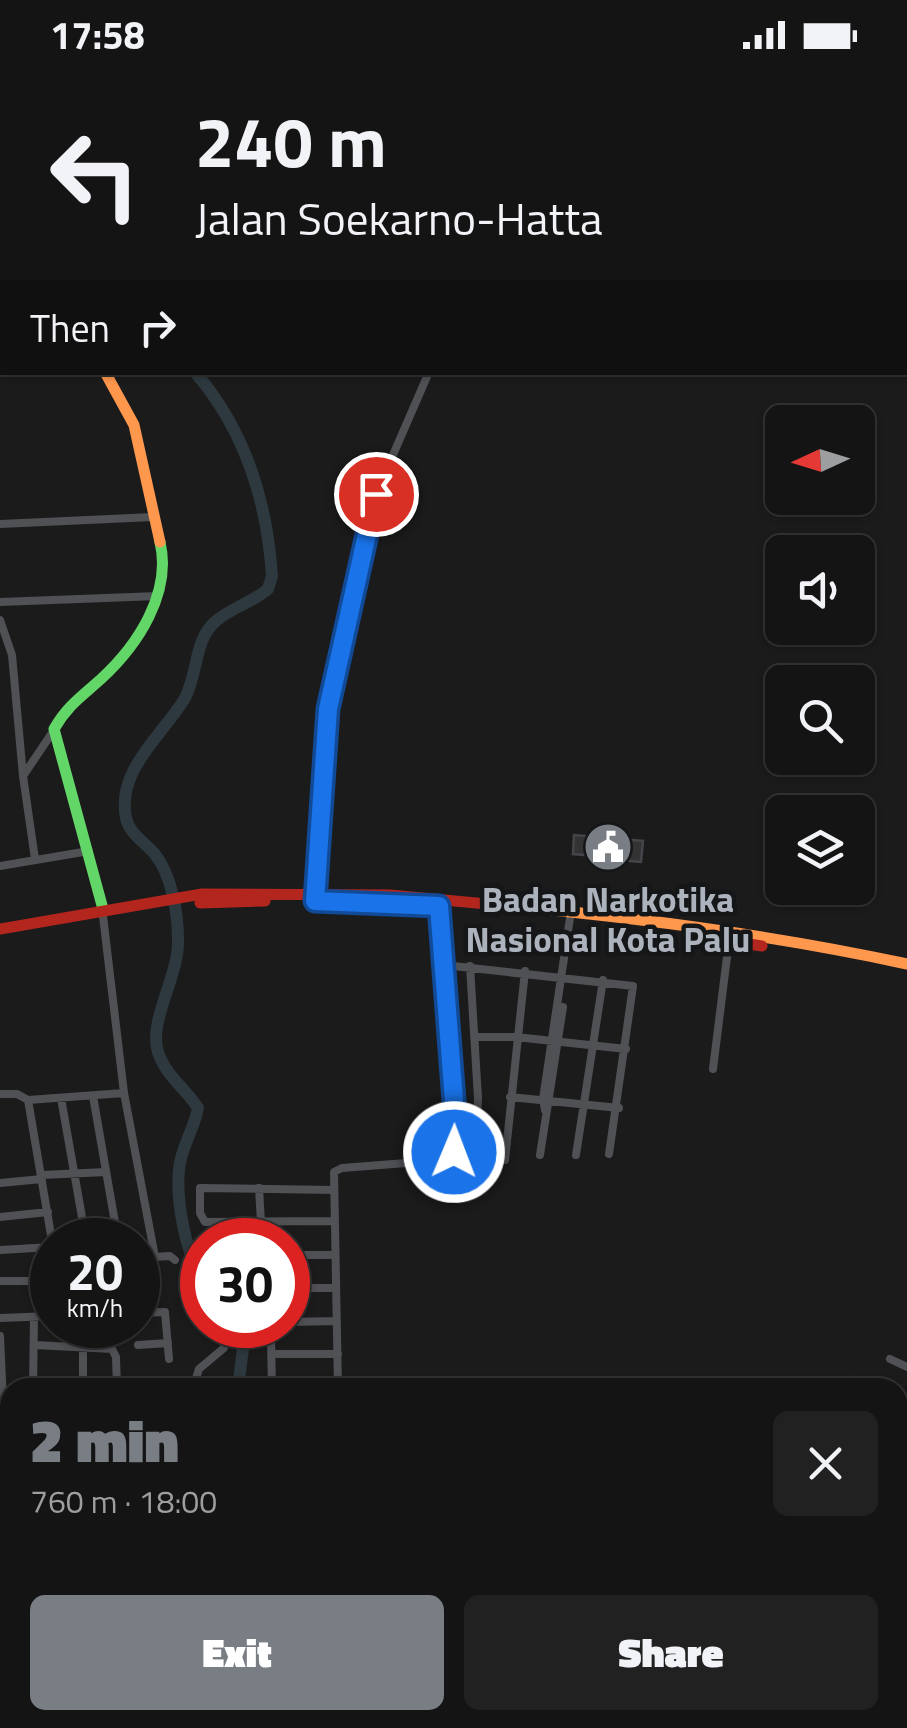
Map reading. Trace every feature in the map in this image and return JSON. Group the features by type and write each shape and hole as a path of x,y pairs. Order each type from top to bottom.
{"main road":[{"path":"103,912 54,730 67,706 117,664 158,596 164,559 134,424 107,375"},
{"path":"0,932 186,900 427,897 704,933 729,942 907,973"},
{"path":"315,898 529,910 822,946 907,964"}],"street":[{"path":"315,898 328,709 376,494 428,375"},
{"path":"0,524 154,516"},
{"path":"0,602 158,596"},
{"path":"0,620 11,648 35,859"},
{"path":"24,776 54,730"},
{"path":"0,866 89,851"},
{"path":"338,1378 333,1173 342,1168 445,1160 452,1155 455,1114 439,906"},
{"path":"103,912 124,1093 148,1218"},
{"path":"540,1155 570,918"},
{"path":"713,1068 729,942"},
{"path":"444,965 565,973 634,988 619,1108 609,1154"},
{"path":"470,966 476,1158"},
{"path":"505,1160 525,971"},
{"path":"576,1154 604,980"},
{"path":"475,1038 516,1037 626,1048"},
{"path":"0,1094 17,1094 28,1100 124,1093"},
{"path":"94,1096 114,1218"},
{"path":"510,1096 546,1103 619,1108"},
{"path":"61,1098 82,1218"},
{"path":"28,1100 49,1218"},
{"path":"0,1183 106,1172"},
{"path":"203,1218 200,1188 334,1190"},
{"path":"259,1188 262,1218"},
{"path":"0,1217 48,1212"},
{"path":"310,1221 334,1221"},
{"path":"0,1250 30,1247"},
{"path":"310,1256 334,1255"},
{"path":"160,1258 175,1260"},
{"path":"0,1281 30,1281"},
{"path":"310,1288 336,1288"},
{"path":"160,1312 165,1312 169,1359"},
{"path":"0,1318 30,1317"},
{"path":"310,1322 337,1321"},
{"path":"0,1336 2,1378"},
{"path":"160,1344 168,1344"},
{"path":"33,1378 35,1348"},
{"path":"83,1348 83,1378"},
{"path":"89,1348 114,1352 116,1378"},
{"path":"196,1378 199,1369 224,1348"},
{"path":"272,1348 272,1378"},
{"path":"273,1354 338,1354"},
{"path":"890,1359 907,1367"}],"building":[{"name":"Badan Narkotika Nasional Kota Palu","path":"574,835 643,841 641,862 619,860 611,862 611,869 602,868 603,861 595,861 595,856 573,854"}],"waterway":[{"path":"182,1218 179,1169 198,1108 166,1068 156,1040 177,954 175,907 160,862 128,823 125,801 134,769 185,698 209,628 268,589 272,576 265,521 250,468 227,418 197,375"},
{"path":"239,1378 243,1348"}],"traffic: fast":[{"path":"103,909 54,729 128,650 149,617 161,580 160,542"}],"traffic: slow":[{"path":"107,375 134,425 160,542"},
{"path":"498,905 703,928 907,964"}],"traffic: jam":[{"path":"0,929 202,894 390,895 498,905"},
{"path":"200,903 265,901"},
{"path":"688,935 762,946"}],"place":[{"name":"Badan Narkotika Nasional Kota Palu","path":"608,847"}],"route":[{"path":"376,494 328,709 315,901 439,906 455,1114 454,1152"}]}
